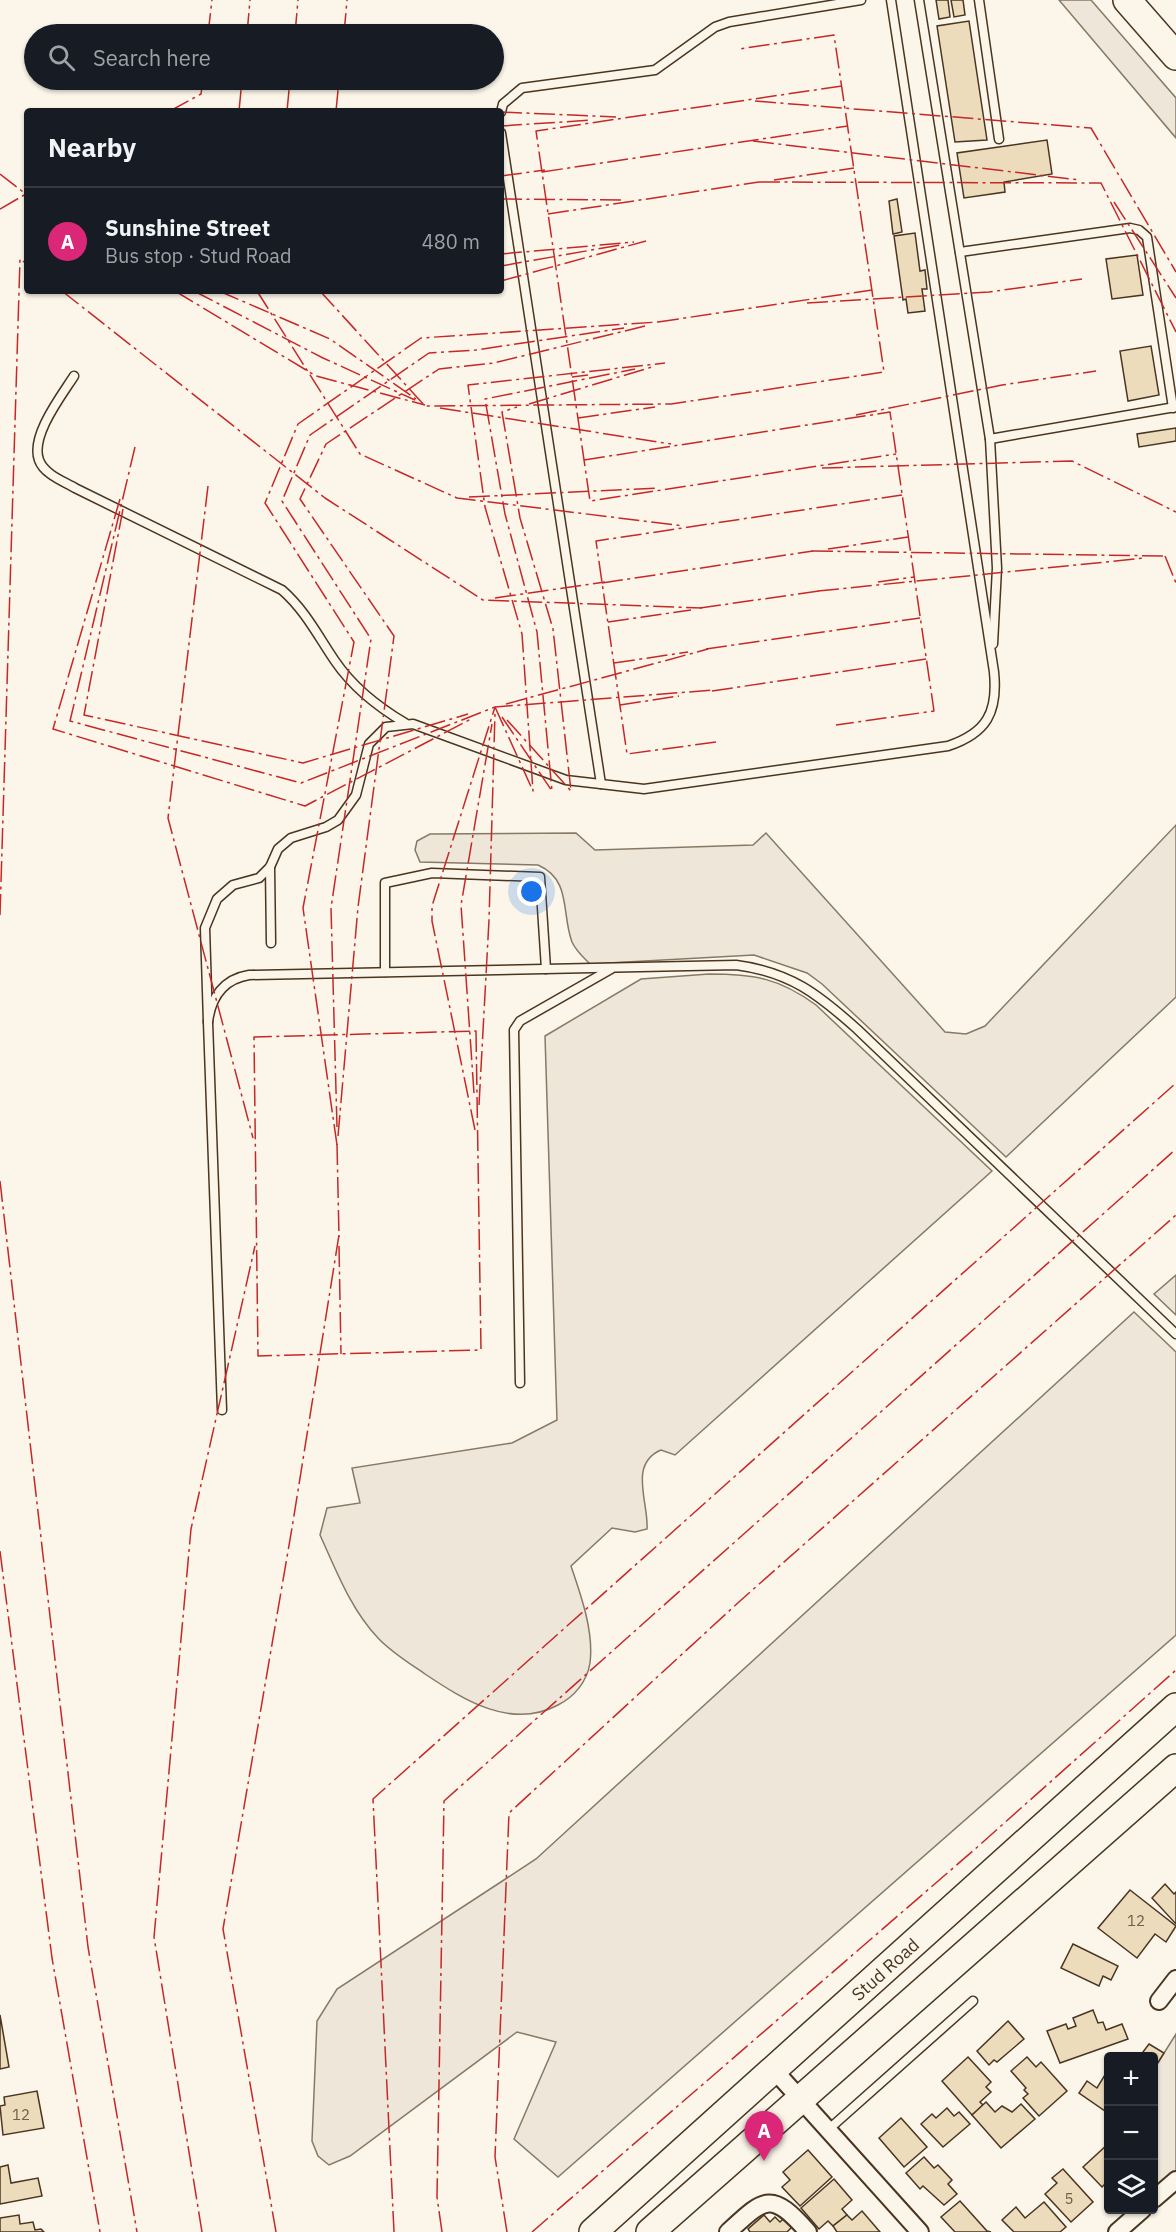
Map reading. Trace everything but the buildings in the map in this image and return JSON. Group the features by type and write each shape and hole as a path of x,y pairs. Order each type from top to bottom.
{"highway":[{"path":"1127,0 1176,56"},
{"name":"Stud Road","path":"593,2232 775,2071 1176,1707"},
{"path":"650,2232 1176,1768"}],"street":[{"path":"1159,2001 1176,1979"},
{"path":"775,2071 802,2098 920,2232"},
{"path":"1158,2196 1176,2180"},
{"path":"728,2232 758,2205 769,2203 786,2209 808,2232"},
{"path":"1117,2232 1137,2214"}],"lane":[{"path":"502,108 503,104 522,88 655,70 667,64 715,27 729,22 861,0"},
{"path":"75,376 42,432 38,451 44,467 75,488 282,590 305,614 347,676 377,704 405,723 566,780 644,789 948,746 975,734 989,716 996,696 992,656 891,0"},
{"path":"919,0 990,439 997,568 992,656"},
{"path":"979,0 999,140"},
{"path":"504,153 601,784"},
{"path":"960,252 1130,228 1147,237 1174,407 990,439"},
{"path":"222,1410 205,973 208,918 217,899 224,892 243,880 259,878 270,867 278,849 291,838 326,827 338,820 356,795 367,750 373,738 386,727 405,723"},
{"path":"270,867 271,942"},
{"path":"385,972 385,883 432,873 540,876 546,969"},
{"path":"208,1022 212,1002 225,983 236,977 736,965 774,972 807,988 858,1029 1176,1334"},
{"path":"520,1383 514,1030 520,1021 612,969"},
{"path":"829,2129 973,2001"}],"shaded area":[{"path":"1059,0 1091,0 1176,98 1176,138"},
{"path":"1176,825 1176,997 1006,1157 822,984 807,973 754,955 590,964 572,942 561,888 549,871 538,865 420,862 415,850 417,841 430,834 576,833 595,850 753,845 766,833 945,1032 966,1034 985,1026"},
{"path":"709,974 766,979 790,989 816,1005 992,1171 675,1455 661,1450 651,1456 645,1465 642,1485 647,1529 635,1532 612,1528 571,1566 586,1614 590,1639 590,1663 583,1683 564,1702 540,1712 523,1714 488,1709 440,1684 413,1666 389,1648 368,1627 345,1589 320,1535 327,1508 360,1503 352,1468 512,1443 557,1420 545,1036 641,979"},
{"path":"1176,1275 1176,1315 1154,1294"},
{"path":"1134,1312 1176,1352 1176,1635 558,2177 514,2139 556,2042 517,2032 350,2156 329,2165 318,2156 312,2141 317,2021 337,1989 536,1859"},
{"path":"1176,2034 1176,2180 1162,2192 1158,2187 1158,2063"}],"power":[{"path":"209,24 212,0"},
{"path":"248,24 250,0"},
{"path":"296,24 298,0"},
{"path":"345,24 347,0"},
{"path":"323,294 425,406 671,404 884,372 834,35 739,49"},
{"path":"842,86 536,131 590,501 896,454"},
{"path":"175,108 201,94 202,90"},
{"path":"239,108 241,90"},
{"path":"287,108 289,90"},
{"path":"336,108 338,90"},
{"path":"755,101 1091,128 1176,272"},
{"path":"504,112 616,117"},
{"path":"504,126 592,120"},
{"path":"542,172 848,126"},
{"path":"753,141 1080,180"},
{"path":"774,180 854,168"},
{"path":"504,176 545,170"},
{"path":"0,174 24,193"},
{"path":"759,182 1101,183 1176,332"},
{"path":"548,214 759,182"},
{"path":"0,209 24,195"},
{"path":"504,199 625,200"},
{"path":"1114,202 1176,298"},
{"path":"504,280 646,241"},
{"path":"504,254 634,242"},
{"path":"504,265 620,245"},
{"path":"0,915 20,259 24,262"},
{"path":"807,303 989,292 1082,279"},
{"path":"658,322 872,290"},
{"path":"66,294 325,498 483,600 702,608"},
{"path":"180,294 316,376 425,405"},
{"path":"200,294 323,358 415,400"},
{"path":"226,294 330,339 416,399"},
{"path":"259,294 360,454 457,498 684,526"},
{"path":"337,1145 303,908 354,642 265,503 298,424 421,338 658,322"},
{"path":"338,1136 358,907 394,636 300,499 326,444 439,369 494,363 645,326"},
{"path":"337,1127 331,908 371,639 282,501 310,435 429,353 476,350 624,328"},
{"path":"495,707 533,791 522,634 485,507 468,385 665,363"},
{"path":"529,404 652,367"},
{"path":"502,717 552,791 537,632 505,514 485,399 635,369"},
{"path":"856,415 1002,385 1096,371"},
{"path":"572,377 588,375"},
{"path":"507,720 571,791 553,629 520,518 502,412 517,407"},
{"path":"578,418 655,407"},
{"path":"440,408 671,444"},
{"path":"584,460 890,412 934,711 836,725"},
{"path":"135,447 70,721 301,783 495,707 714,690"},
{"path":"822,468 1072,461 1176,512"},
{"path":"208,486 168,818 253,1138"},
{"path":"469,497 658,488"},
{"path":"716,742 627,754 596,541 902,495"},
{"path":"120,499 53,729 305,806 473,718"},
{"path":"123,509 84,715 303,763 468,714"},
{"path":"828,549 908,537"},
{"path":"812,551 1165,556"},
{"path":"602,583 813,551"},
{"path":"1165,556 1176,583"},
{"path":"818,591 1145,558"},
{"path":"878,582 914,577"},
{"path":"495,598 605,582"},
{"path":"700,608 819,591"},
{"path":"608,622 691,610"},
{"path":"706,649 920,618"},
{"path":"506,704 708,649"},
{"path":"614,663 688,652"},
{"path":"712,691 926,659"},
{"path":"620,705 679,696"},
{"path":"475,1130 432,921 432,906 495,707"},
{"path":"479,1105 489,920 495,713"},
{"path":"474,1093 461,905 492,724"},
{"path":"476,1031 481,1350 258,1356 254,1037 476,1031"},
{"path":"394,2232 373,1799 1176,1083"},
{"path":"337,1144 339,1237"},
{"path":"442,2232 437,2197 444,1801 1176,1149"},
{"path":"0,1181 88,1947 137,2232"},
{"path":"507,2232 495,2157 509,1813 740,1601 1176,1215"},
{"path":"276,2232 223,1929 292,1528 339,1235"},
{"path":"202,2232 154,1937 191,1529 255,1246"},
{"path":"339,1246 341,1354"},
{"path":"0,1551 52,1958 100,2232"},
{"path":"532,2232 974,1850 1176,1670"}],"place":[{"name":"Sunshine Street","path":"764,2161"}]}
